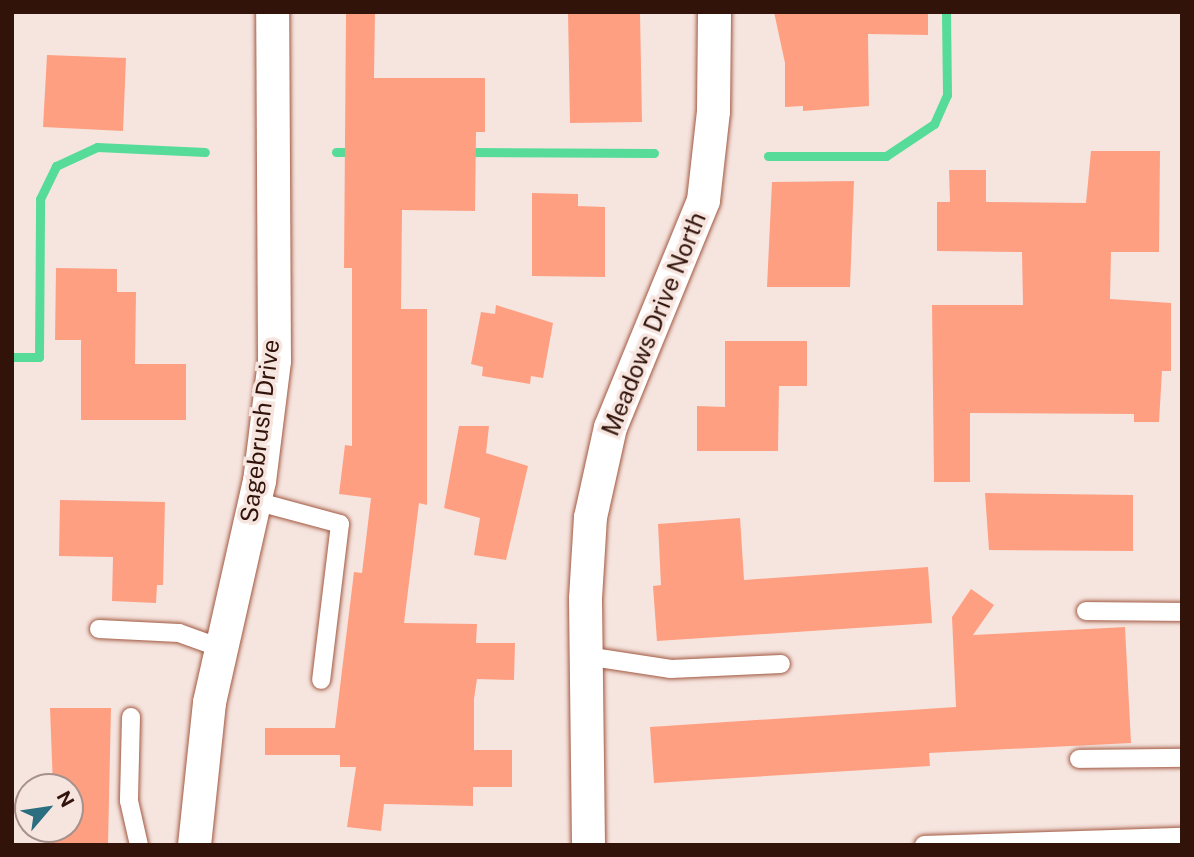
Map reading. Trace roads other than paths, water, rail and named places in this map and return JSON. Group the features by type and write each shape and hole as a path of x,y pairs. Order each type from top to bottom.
{"street":[{"name":"Sagebrush Drive","path":"194,845 202,752 221,648 255,501 274,360 272,12"},
{"name":"Meadows Drive North","path":"588,845 586,656 590,517 610,427 704,200 713,111 714,12"}],"lane":[{"path":"255,501 340,524 321,680"},
{"path":"1086,611 1182,612"},
{"path":"99,629 179,632 221,648"},
{"path":"586,656 671,669 781,664"},
{"path":"131,717 129,801 139,845"},
{"path":"1079,759 1182,758"},
{"path":"924,845 1182,837"}],"waterway":[{"path":"768,156 886,156 934,124 947,95 946,12"},
{"path":"12,357 39,357 40,199 56,166 97,147 205,152"},
{"path":"336,152 355,152"},
{"path":"467,152 654,153"}]}
